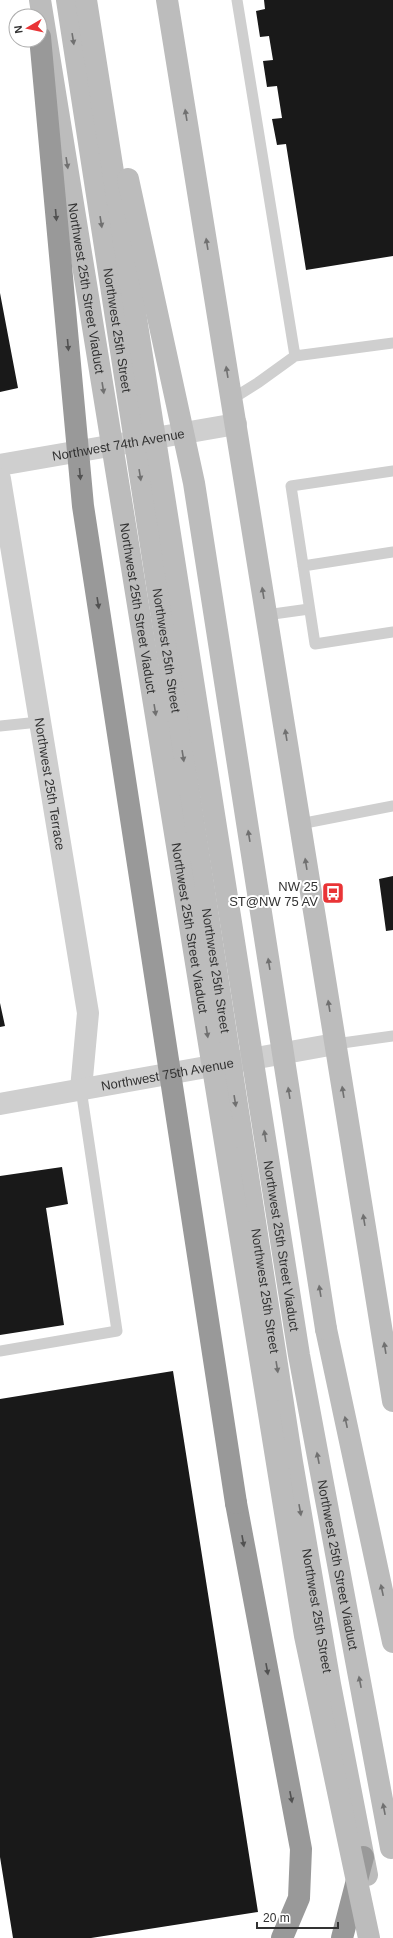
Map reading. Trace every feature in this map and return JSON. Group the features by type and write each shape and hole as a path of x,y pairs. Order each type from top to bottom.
{"highway":[{"path":"41,48 83,506 236,1503 301,1849 299,1898 282,1938"},
{"path":"342,1938 357,1856"}],"main road":[{"name":"Northwest 25th Street Viaduct","path":"40,0 305,1636 357,1856"},
{"name":"Northwest 25th Street","path":"67,0 229,1062 292,1462 330,1684 357,1856 379,1938"},
{"name":"Northwest 25th Street Viaduct","path":"86,0 299,1356 392,1851"},
{"path":"90,0 194,482 326,1329 393,1642"},
{"path":"168,0 393,1401"},
{"path":"357,1856 369,1938"}],"street":[{"name":"Northwest 74th Avenue","path":"0,465 236,424"},
{"name":"Northwest 25th Terrace","path":"0,479 88,1013 81,1089"},
{"name":"Northwest 75th Avenue","path":"0,1104 335,1044"}],"lane":[{"path":"237,0 294,356"},
{"path":"232,399 259,382 294,356 393,343"},
{"path":"393,471 291,486 315,644 393,632"},
{"path":"303,566 393,552"},
{"path":"266,615 309,609"},
{"path":"0,726 39,722"},
{"path":"300,824 393,806"},
{"path":"335,1044 393,1036"},
{"path":"0,1351 117,1332 81,1089"}],"building":[{"path":"264,0 393,0 393,256 306,270 286,144 277,145 272,119 282,118 277,86 267,87 263,61 273,60 269,36 260,37 256,11 265,9"},
{"path":"0,293 18,388 0,392"},
{"path":"393,876 393,930 386,931 379,879"},
{"path":"0,1003 5,1026 0,1027"},
{"path":"62,1167 68,1204 46,1208 64,1325 0,1335 0,1176"},
{"path":"173,1371 258,1912 91,1938 13,1938 0,1857 0,1399"}],"place":[{"name":"NW 25 ST@NW 75 AV","path":"333,893"}]}
